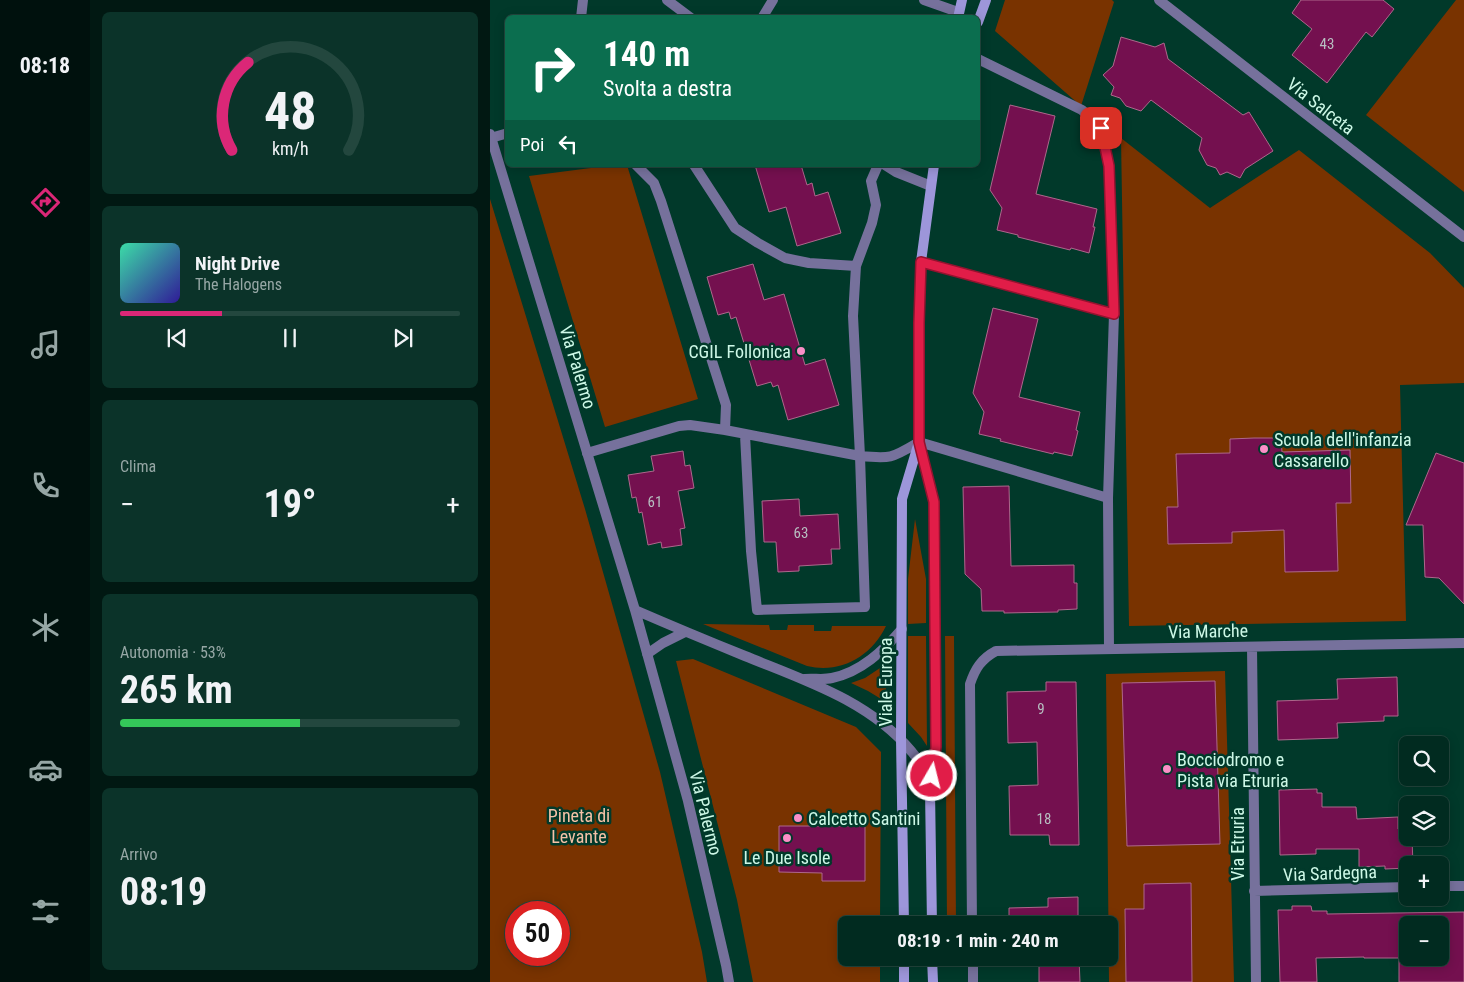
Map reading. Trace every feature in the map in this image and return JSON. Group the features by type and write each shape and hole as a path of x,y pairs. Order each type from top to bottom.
{"main road":[{"path":"958,15 962,0"},
{"path":"980,16 986,0"},
{"name":"Viale Europa","path":"932,916 930,790 936,747 934,502 919,442 919,323 921,262 934,167"},
{"name":"Viale Europa","path":"904,916 901,739 902,499 919,442"},
{"path":"904,966 904,982"},
{"path":"932,966 933,982"}],"street":[{"path":"581,15 583,0"},
{"path":"667,0 687,15"},
{"path":"764,15 773,0"},
{"path":"924,0 958,15"},
{"name":"Via Salceta","path":"1159,0 1464,237"},
{"path":"980,60 1082,110 1101,128 1109,166 1114,314 1108,498 1109,650"},
{"path":"491,136 505,134"},
{"name":"Via Palermo","path":"491,136 636,610 688,802 729,982"},
{"path":"638,167 654,184 661,201 726,404 724,430"},
{"path":"695,167 735,228 758,243 785,258 808,263 856,266"},
{"path":"745,434 751,551 757,610 866,607 853,316 856,266 872,223 876,205 871,181 877,167"},
{"path":"888,167 930,186"},
{"path":"921,262 1114,314"},
{"path":"587,453 680,426 724,430 860,456 887,458 919,442 1108,498"},
{"path":"636,610 841,696 874,717 901,739 914,753 922,767 930,790"},
{"path":"801,679 832,678 854,670 886,648 902,629"},
{"path":"647,654 685,632"},
{"name":"Via Marche","path":"972,916 970,684 975,670 982,661 996,651 1464,643"},
{"name":"Via Etruria","path":"1252,647 1256,982"},
{"path":"1449,886 1464,886"},
{"name":"Via Sardegna","path":"1254,891 1399,887"},
{"path":"973,966 973,982"}],"green space":[{"path":"1005,0 1112,0 1114,2 1081,106 995,31"},
{"path":"1456,0 1464,0 1464,192 1366,115"},
{"path":"1121,138 1210,208 1299,150 1430,253 1464,288 1464,383 1400,385 1406,621 1129,626"},
{"path":"599,167 628,167 698,399 605,427 529,176"},
{"name":"Pineta di Levante","path":"490,199 585,509 660,772 702,952 707,982 490,982"},
{"path":"915,519 926,579 926,623 908,624 908,579"},
{"path":"703,624 769,625 770,630 787,630 788,625 814,625 814,631 831,631 832,626 886,626 872,646 853,661 843,665 819,668 807,666"},
{"path":"908,636 926,636 927,746 908,723"},
{"path":"945,636 954,636 956,916 947,916"},
{"name":"Calcetto Santini","path":"693,659 856,727 881,752 880,916 838,916 838,966 880,966 880,982 753,982 737,900 676,661"},
{"path":"886,664 886,702 851,683 865,678"},
{"name":"Bocciodromo e Pista via Etruria","path":"1225,671 1234,982 1109,982 1109,966 1118,966 1118,916 1108,916 1106,674"}],"building":[{"path":"1301,0 1383,0 1394,9 1372,37 1366,32 1327,83 1292,55 1312,29 1292,13"},
{"path":"1121,37 1155,47 1164,43 1168,59 1243,115 1249,112 1273,151 1245,169 1240,178 1227,172 1220,175 1216,168 1207,165 1199,150 1202,138 1151,100 1141,111 1126,106 1120,98 1111,95 1114,87 1103,75 1113,66"},
{"path":"1010,105 1055,116 1036,194 1097,209 1089,253 1018,237 1018,235 997,230 1002,208 990,190"},
{"path":"756,167 802,167 807,185 812,183 815,196 828,192 841,233 797,246 786,207 769,212"},
{"path":"753,264 764,300 784,294 805,365 825,359 839,405 788,420 778,385 773,387 771,382 757,386 736,317 731,319 729,312 718,315 707,277"},
{"path":"993,308 1038,319 1019,397 1080,412 1072,456 1054,452 1053,454 979,434 984,412 973,393"},
{"path":"1281,438 1282,452 1350,450 1351,503 1336,503 1338,571 1285,572 1284,530 1232,532 1232,543 1168,544 1167,507 1178,507 1176,454 1230,453 1230,439"},
{"path":"683,451 685,466 690,465 694,488 678,491 685,528 680,529 682,545 662,548 661,542 648,545 642,512 639,513 636,497 632,498 628,475 654,471 651,456"},
{"path":"1436,453 1464,463 1464,604 1439,578 1425,577 1423,525 1406,525"},
{"path":"1009,486 1011,566 1074,565 1074,583 1077,583 1077,609 1058,610 1058,612 1004,613 1004,611 982,611 981,589 965,574 963,487"},
{"path":"799,499 800,516 838,514 840,549 831,549 832,564 799,566 799,571 778,572 776,542 764,542 762,501"},
{"path":"1397,677 1398,716 1384,716 1384,721 1337,723 1338,738 1278,740 1277,701 1338,699 1337,679"},
{"path":"1215,681 1220,844 1127,846 1122,683"},
{"path":"1046,682 1076,682 1079,845 1050,845 1049,835 1010,835 1009,786 1038,785 1037,742 1008,743 1007,692 1046,691"},
{"path":"1317,789 1317,793 1322,793 1322,807 1356,807 1357,819 1398,817 1399,846 1412,846 1413,856 1399,856 1399,868 1385,869 1385,866 1359,867 1359,849 1316,849 1316,854 1280,855 1279,790"},
{"path":"779,826 865,826 865,881 822,881 822,873 779,872"},
{"path":"1191,883 1192,982 1126,982 1125,909 1144,909 1144,884"},
{"path":"1078,897 1078,916 1009,916 1009,908 1048,907 1048,898"},
{"path":"1292,906 1311,906 1312,911 1327,911 1327,914 1464,912 1464,982 1399,982 1399,966 1449,966 1449,916 1399,916 1399,958 1316,958 1317,982 1280,982 1278,910 1292,910"},
{"path":"1039,966 1079,966 1080,982 1039,982"}],"place":[{"name":"CGIL Follonica","path":"801,351"},
{"name":"Scuola dell'infanzia Cassarello","path":"1264,449"},
{"name":"Bocciodromo e Pista via Etruria","path":"1167,769"},
{"name":"Calcetto Santini","path":"798,818"},
{"name":"Le Due Isole","path":"787,838"}],"route":[{"path":"932,776 936,747 934,502 919,442 921,262 1114,314 1109,166 1101,128"}]}
